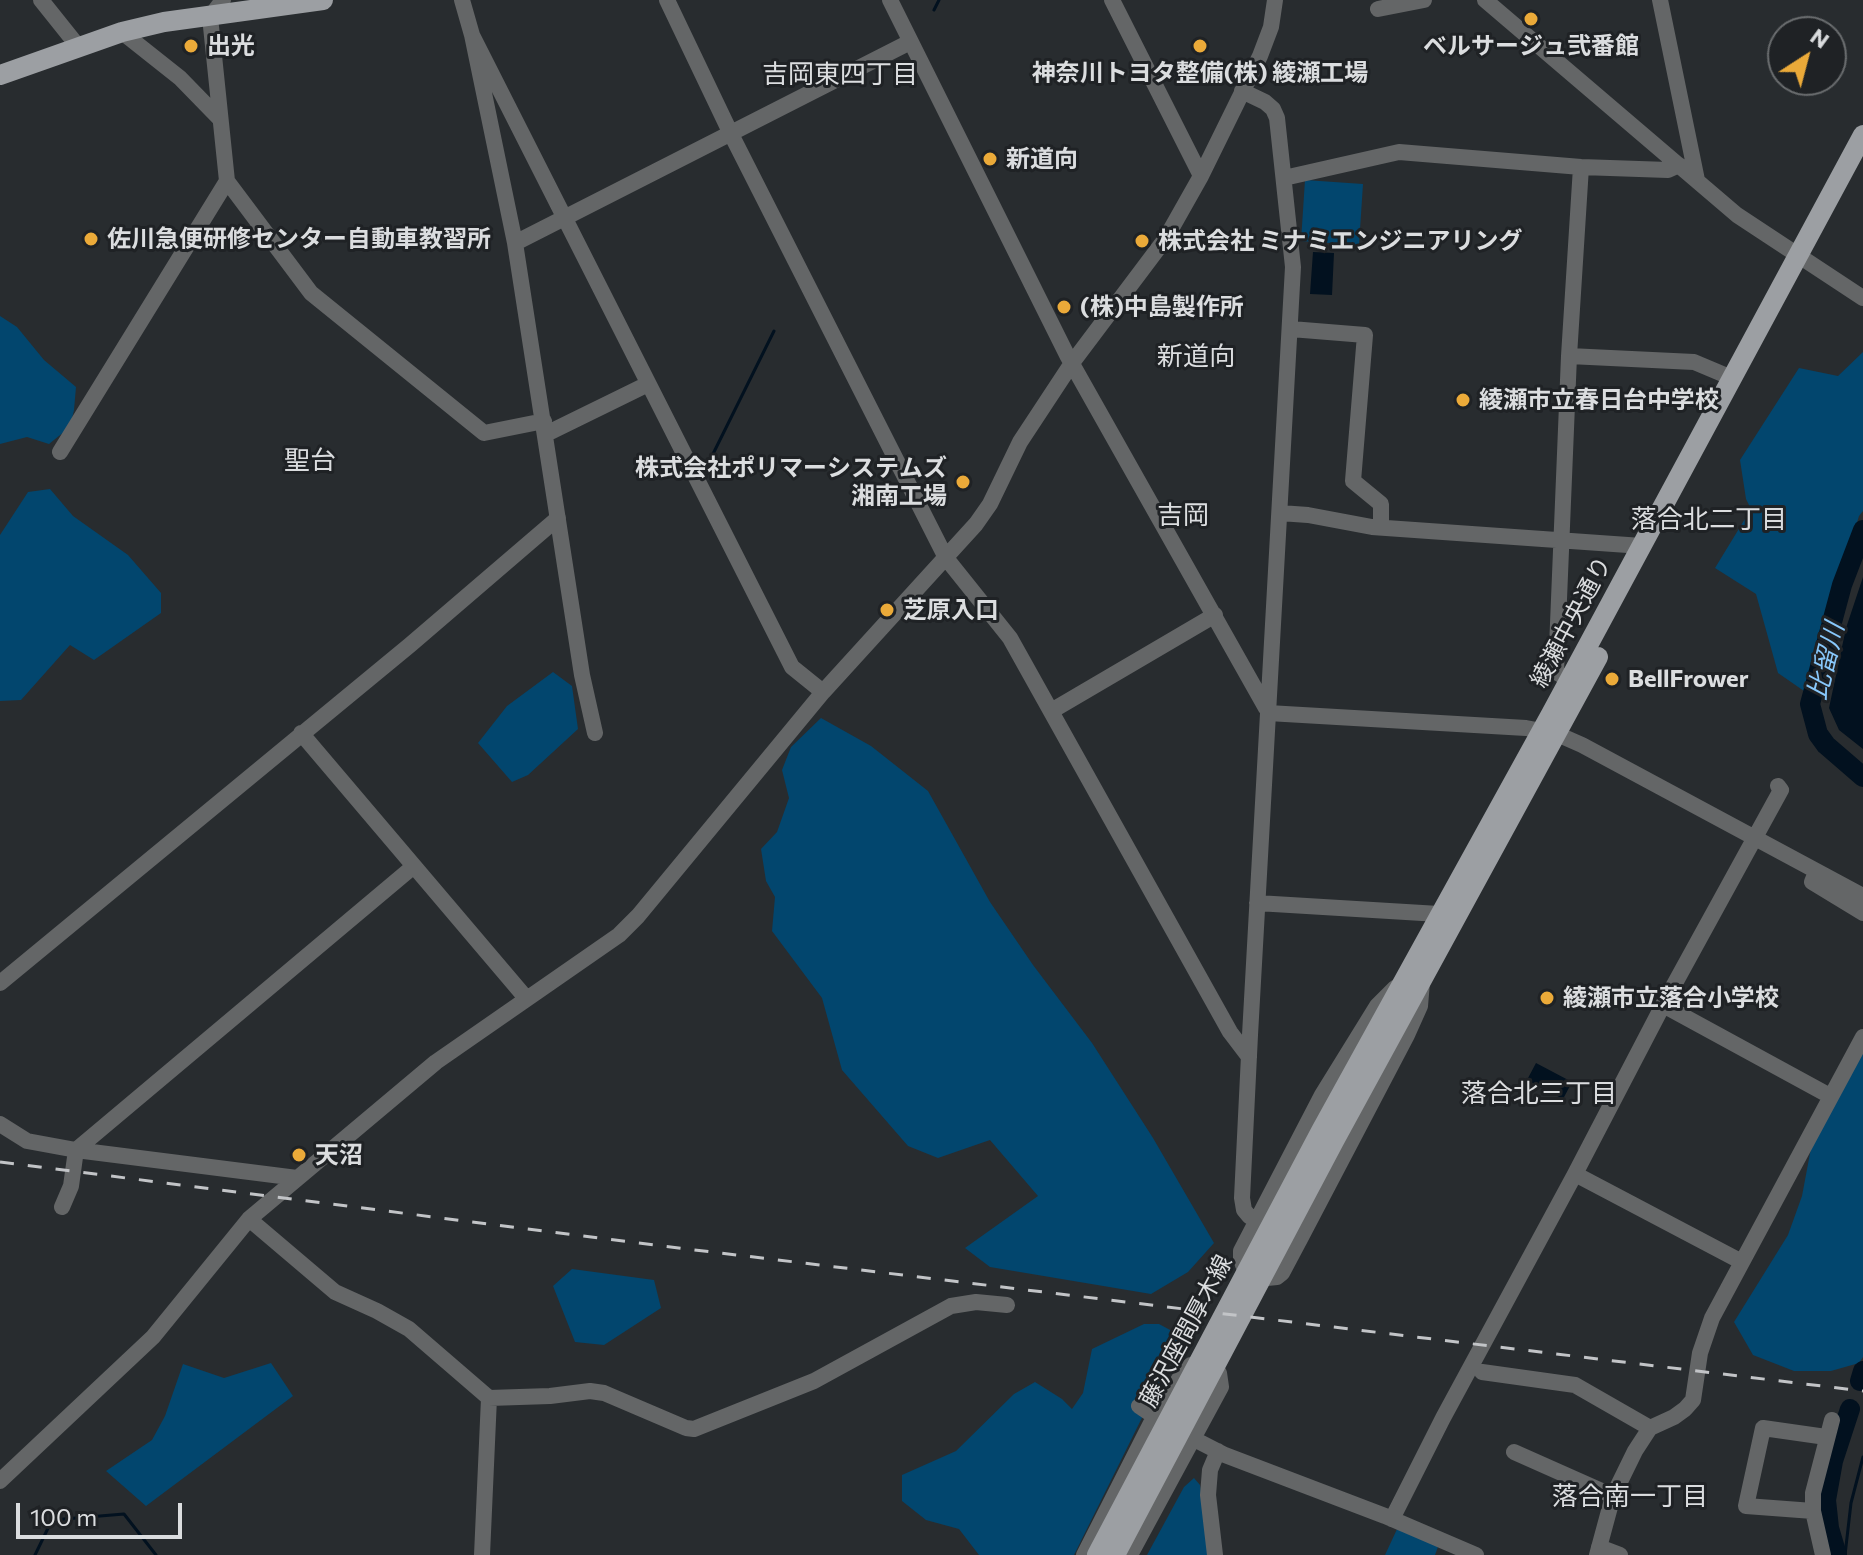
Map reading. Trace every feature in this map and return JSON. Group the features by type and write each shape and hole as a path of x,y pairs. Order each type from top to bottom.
{"main road":[{"path":"0,75 77,45 164,22 323,0"},
{"name":"綾瀬中央通り","path":"1328,1136 1743,383 1863,135"},
{"name":"綾瀬中央通り","path":"1415,978 1439,914 1549,732 1569,680 1732,378 1863,165"},
{"name":"藤沢座間厚木線","path":"1115,1555 1152,1472 1328,1136"},
{"name":"藤沢座間厚木線","path":"1097,1555 1152,1472"}],"street":[{"path":"41,0 77,45"},
{"path":"223,0 210,17 227,181 311,293 484,433 545,428 648,384"},
{"path":"462,0 515,243 582,675 595,733"},
{"path":"667,0 731,134 946,558 1010,638 1053,710 1230,1032 1249,1057"},
{"path":"890,0 1072,363 1261,695 1268,713"},
{"path":"1112,0 1201,176"},
{"path":"0,1481 153,1337 249,1219 436,1062 619,935 638,916 823,692 946,558 990,504 1020,442 1072,363 1166,238 1201,176 1265,45 1275,0"},
{"path":"1378,9 1424,0"},
{"path":"1485,0 1737,215 1863,298"},
{"path":"1660,0 1697,180"},
{"path":"122,32 180,78 219,118"},
{"path":"472,35 792,667 823,692"},
{"path":"515,243 910,42"},
{"path":"1242,91 1265,102 1277,118 1293,267 1242,1198 1244,1210 1256,1221 1299,1241"},
{"path":"1284,178 1399,152 1581,167 1668,170 1679,165"},
{"path":"1569,680 1556,672 1569,356 1581,167"},
{"path":"60,452 227,181"},
{"path":"1291,329 1365,335 1353,481 1381,504 1381,527"},
{"path":"1569,356 1694,362 1732,378"},
{"path":"1280,513 1381,527 1642,546"},
{"path":"0,983 410,645 558,518"},
{"path":"1053,710 1215,615"},
{"path":"1268,713 1549,732 1582,745 1863,896"},
{"path":"301,733 526,998"},
{"path":"1392,1519 1443,1418 1476,1372 1493,1326 1781,790 1778,786"},
{"path":"62,1207 71,1186 76,1150 414,866"},
{"path":"1816,872 1812,882 1863,913"},
{"path":"1257,903 1439,914"},
{"path":"1415,978 1420,1006 1388,1074 1282,1273 1267,1278 1243,1265 1241,1251 1322,1095 1377,1006 1415,978"},
{"path":"1663,1005 1830,1096"},
{"path":"1620,1555 1598,1551 1613,1496 1650,1428 1674,1417 1693,1400 1700,1353 1712,1318 1863,1037"},
{"path":"0,1124 27,1141 76,1150 297,1178"},
{"path":"1575,1174 1742,1262"},
{"path":"249,1219 335,1292 409,1329 489,1398 590,1391 604,1393 672,1424 694,1429 832,1372 951,1306 976,1302 1007,1305"},
{"path":"1084,1555 1154,1417 1185,1370 1199,1363 1210,1365 1219,1373 1221,1387 1130,1555"},
{"path":"1476,1372 1575,1385 1650,1428"},
{"path":"482,1555 489,1398"},
{"path":"1139,1406 1218,1451 1392,1519 1466,1553"},
{"path":"1823,1555 1813,1511 1813,1493 1832,1420"},
{"path":"1813,1511 1746,1506 1763,1428 1826,1437"},
{"path":"1215,1555 1208,1495 1210,1470 1218,1451"},
{"path":"1514,1452 1613,1496"}],"shaded area":[{"path":"1305,180 1363,184 1359,245 1301,241"},
{"path":"1313,252 1334,253 1332,295 1310,294"},
{"path":"0,316 17,327 44,360 76,387 70,427 49,444 27,437 0,444"},
{"path":"1863,352 1863,511 1804,691 1778,673 1756,594 1715,568 1751,509 1746,499 1740,460 1799,368 1838,376"},
{"path":"50,489 73,516 128,555 161,593 161,613 94,660 70,645 21,700 0,701 0,535 28,492"},
{"path":"1863,577 1863,749 1839,730 1829,708 1846,628"},
{"path":"553,672 572,686 578,729 528,775 512,782 478,743 507,706"},
{"path":"821,718 871,746 928,791 990,902 1092,1043 1153,1138 1214,1243 1188,1272 1151,1294 990,1267 965,1248 1038,1196 990,1140 938,1158 908,1146 842,1070 822,998 772,931 775,897 766,881 761,849 777,832 789,798 782,770 791,747"},
{"path":"1863,1031 1863,1357 1859,1363 1831,1371 1794,1371 1753,1355 1734,1322 1788,1235 1802,1196 1814,1132"},
{"path":"1536,1063 1572,1082 1563,1099 1527,1080"},
{"path":"572,1269 654,1280 661,1308 604,1345 575,1342 553,1286"},
{"path":"1144,1324 1159,1324 1172,1331 1179,1343 1074,1555 979,1555 959,1529 926,1520 902,1501 902,1475 956,1451 1014,1394 1035,1382 1072,1409 1083,1393 1092,1349"},
{"path":"271,1363 293,1396 146,1506 106,1471 152,1440 165,1416 183,1364 224,1378"},
{"path":"1194,1478 1200,1485 1210,1555 1147,1555 1184,1487"},
{"path":"1398,1527 1439,1544 1435,1555 1385,1555"}],"waterway":[{"path":"934,10 939,0"},
{"path":"706,468 774,331"},
{"name":"比留川","path":"1863,530 1842,585 1810,704 1818,734 1826,745 1863,777"},
{"name":"比留川","path":"1860,1381 1863,1371"},
{"name":"比留川","path":"1837,1555 1829,1528 1826,1500 1833,1461 1850,1409"},
{"path":"1845,1555 1851,1503 1863,1457"},
{"path":"35,1555 52,1520 124,1514 156,1555"}],"railway":[{"path":"0,1162 654,1245 1863,1391"}],"place":[{"name":"ベルサージュ弐番館","path":"1531,19"},
{"name":"出光","path":"191,46"},
{"name":"神奈川トヨタ整備(株) 綾瀬工場","path":"1200,46"},
{"name":"新道向","path":"990,159"},
{"name":"佐川急便研修センター自動車教習所","path":"91,239"},
{"name":"株式会社 ミナミエンジニアリング","path":"1142,241"},
{"name":"(株)中島製作所","path":"1064,307"},
{"name":"綾瀬市立春日台中学校","path":"1463,400"},
{"name":"株式会社ポリマーシステムズ 湘南工場","path":"963,482"},
{"name":"芝原入口","path":"887,610"},
{"name":"BellFrower","path":"1612,679"},
{"name":"綾瀬市立落合小学校","path":"1547,998"},
{"name":"天沼","path":"299,1155"}],"district":[{"name":"吉岡東四丁目","path":"840,74"},
{"name":"新道向","path":"1196,356"},
{"name":"聖台","path":"310,460"},
{"name":"吉岡","path":"1183,515"},
{"name":"落合北二丁目","path":"1709,519"},
{"name":"落合北三丁目","path":"1539,1093"},
{"name":"落合南一丁目","path":"1630,1496"}]}
